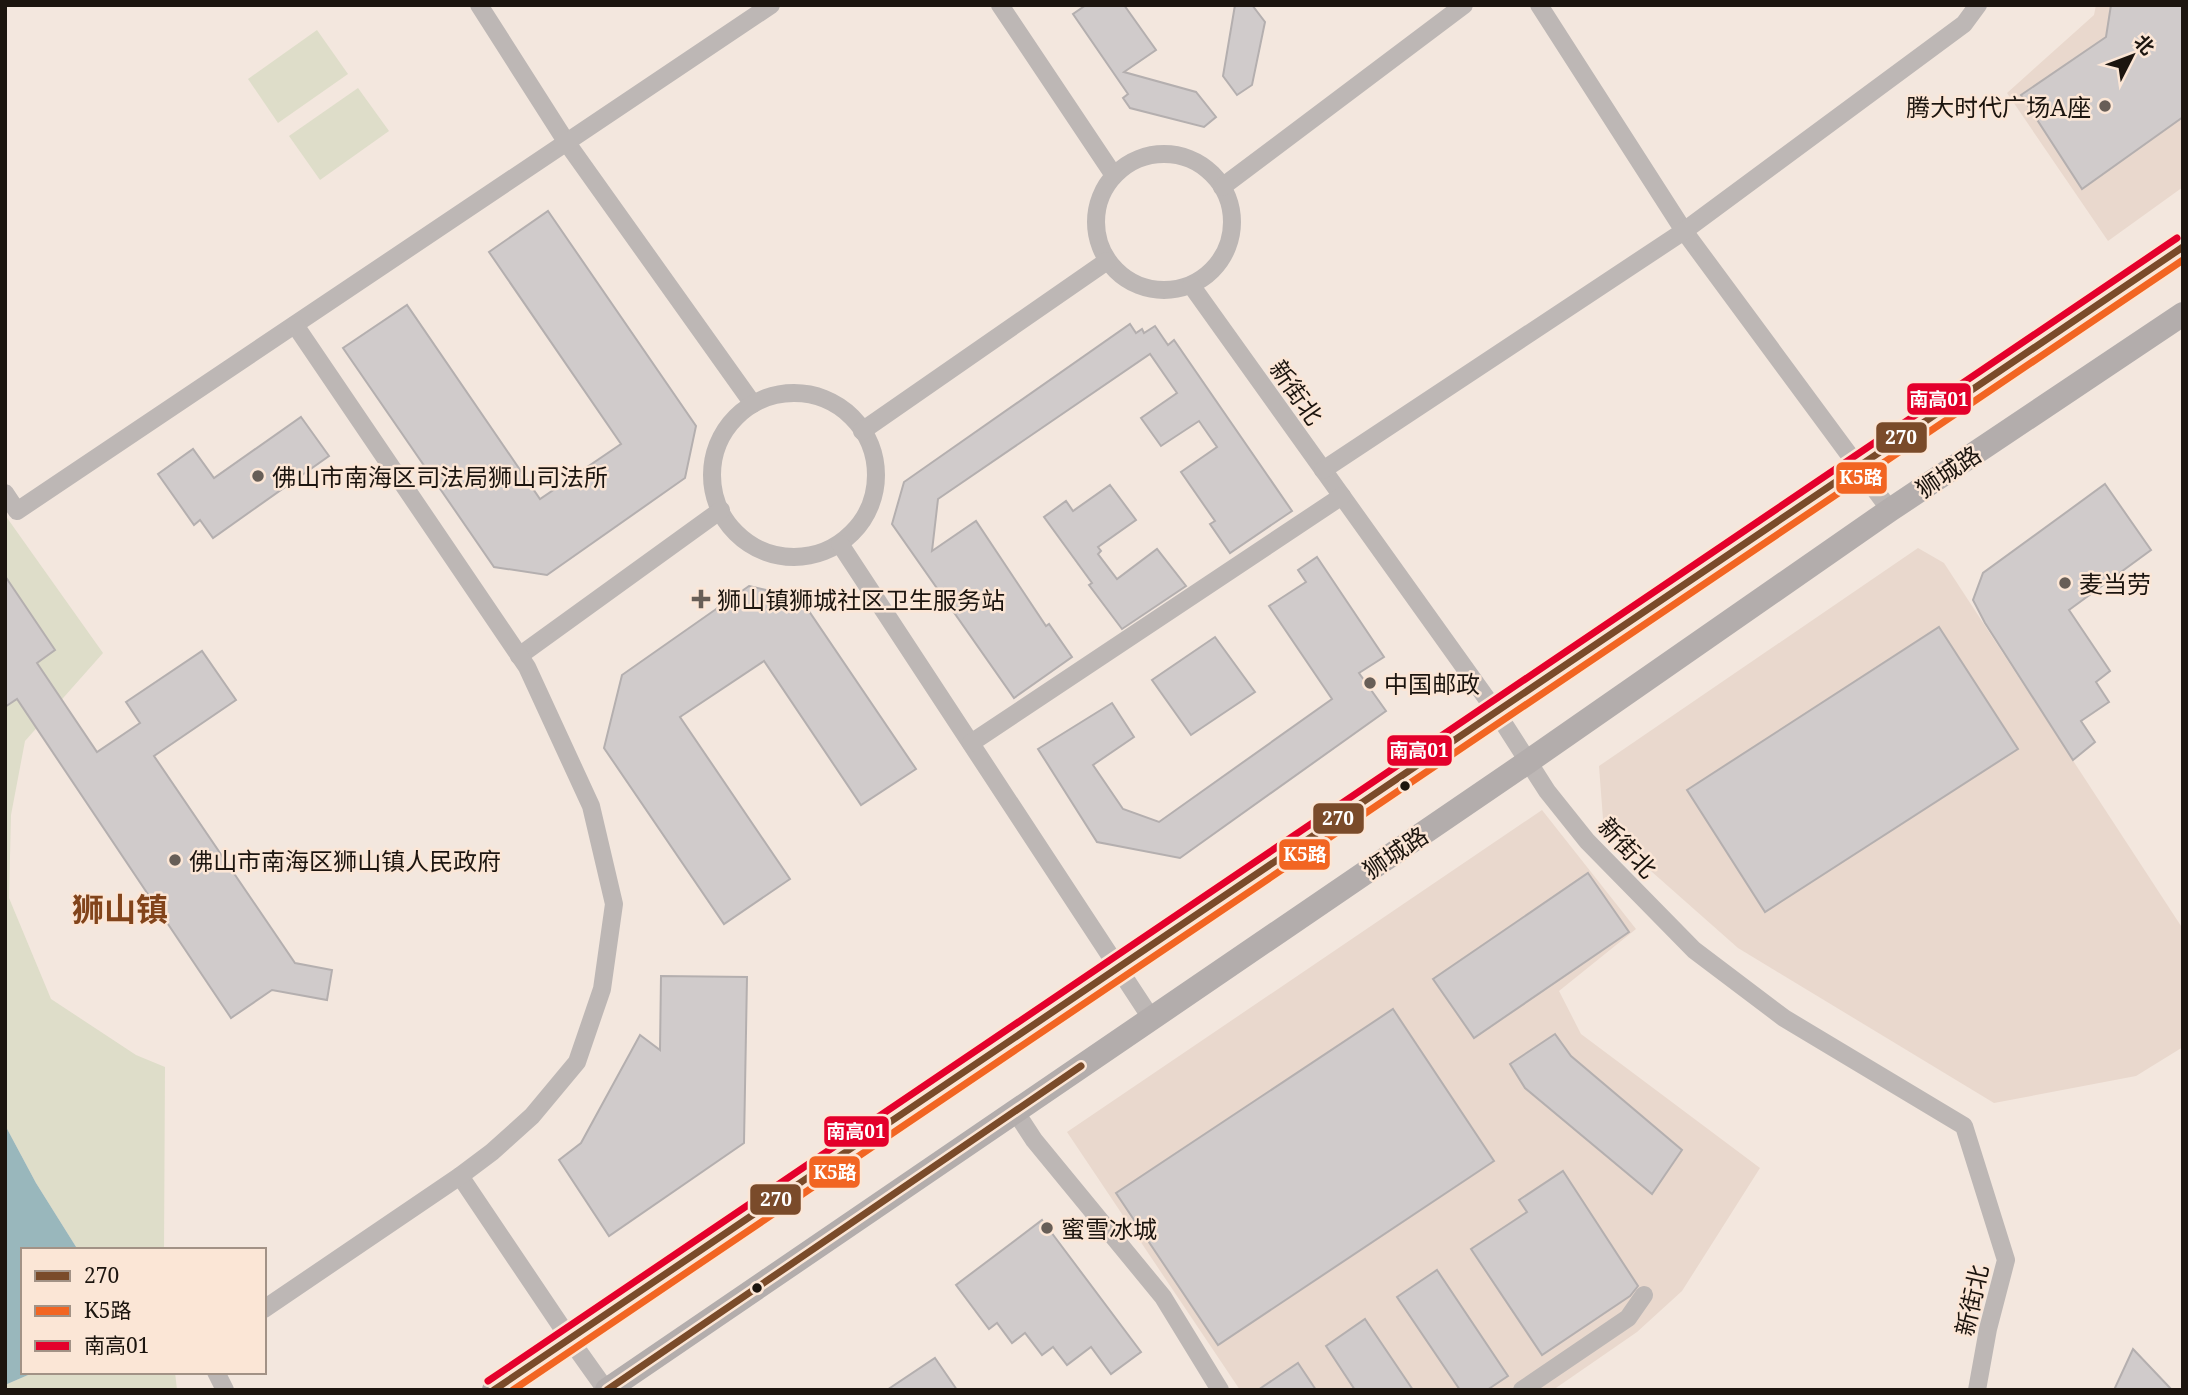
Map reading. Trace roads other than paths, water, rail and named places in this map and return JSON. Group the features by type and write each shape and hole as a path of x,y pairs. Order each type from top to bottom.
{"street":[{"path":"479,5 567,143 753,404"},
{"path":"5,494 17,511 771,5"},
{"path":"1000,5 1113,174"},
{"path":"1222,187 1464,5"},
{"path":"1539,5 1684,231 1890,510"},
{"path":"1323,470 1684,231 1964,24 1978,5"},
{"path":"1155,153 1179,155 1201,164 1219,180 1222,187 1229,198 1233,222 1229,246 1217,266 1199,282 1176,290 1152,290 1125,278 1107,261 1097,240 1095,216 1100,195 1113,174 1132,160 1155,153"},
{"path":"494,1390 2183,247"},
{"path":"862,431 1107,261"},
{"name":"新街北","path":"1191,285 1497,713 1547,791 1587,841 1694,950 1784,1018 1964,1126 2006,1260 1988,1329 1977,1390"},
{"name":"狮城路","path":"606,1390 1529,761 1890,510 2183,314"},
{"path":"266,1308 460,1176 532,1116 577,1062 602,989 614,904 591,806 527,667 295,325"},
{"path":"780,394 809,394 836,404 862,431 870,443 877,470 874,499 861,524 840,544 814,555 786,557 770,554 745,541 725,520 714,494 713,465 717,447 731,422 753,404 780,394"},
{"path":"971,743 1342,496"},
{"path":"519,656 721,510"},
{"path":"840,544 1151,1018"},
{"path":"1015,1111 1034,1140 1163,1297 1220,1390"},
{"path":"460,1176 606,1390"},
{"path":"1522,1390 1628,1318 1644,1295"},
{"path":"217,1374 225,1390"}],"water":[{"path":"5,1125 36,1183 77,1248 21,1248 21,1374 30,1374 5,1385"}],"place":[{"name":"腾大时代广场A座","path":"2105,106"},
{"name":"佛山市南海区司法局狮山司法所","path":"258,476"},
{"name":"麦当劳","path":"2065,583"},
{"name":"狮山镇狮城社区卫生服务站","path":"701,599"},
{"name":"中国邮政","path":"1370,683"},
{"name":"佛山市南海区狮山镇人民政府","path":"175,860"},
{"name":"蜜雪冰城","path":"1047,1228"}],"district":[{"name":"狮山镇","path":"120,908"}]}
